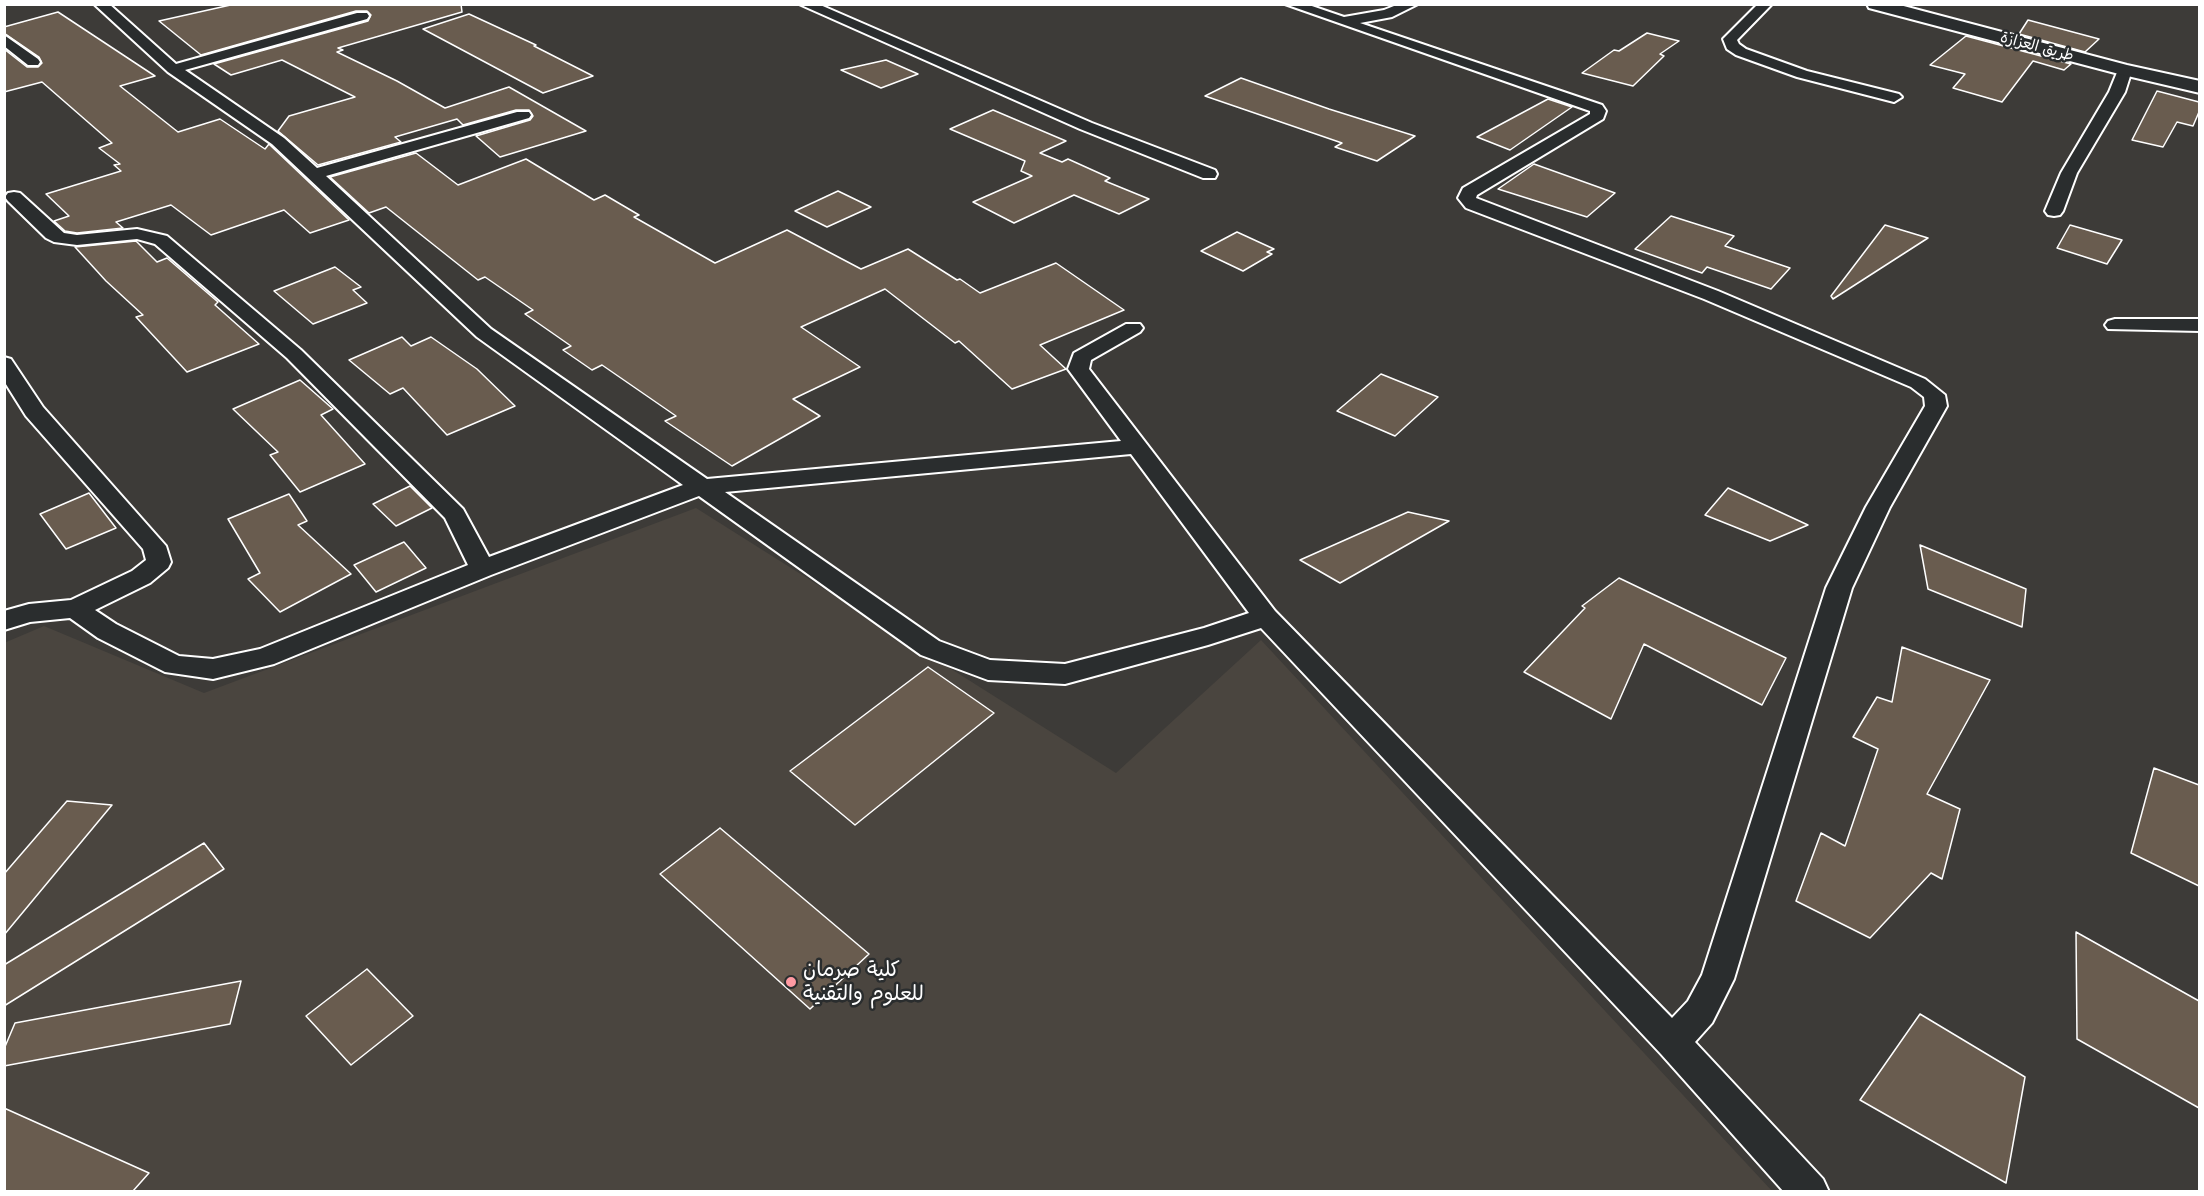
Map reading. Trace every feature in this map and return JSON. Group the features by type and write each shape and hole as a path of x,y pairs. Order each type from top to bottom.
{"street":[{"path":"100,4 173,69 278,141 484,333 700,488 930,648 988,670 1065,674 1208,636 1266,617"},
{"path":"805,4 1086,126 1209,174"},
{"path":"1291,4 1596,108 1597,116 1469,192 1467,198 1472,204 1711,295 1918,383 1934,395 1936,406 1878,507 1839,588 1717,979 1700,1011 1673,1044"},
{"path":"1342,21 1387,14 1412,4"},
{"path":"1766,4 1730,39 1732,46 1741,52 1802,74 1894,98"},
{"name":"طريق العزازة","path":"1875,4 2125,70 2199,87"},
{"path":"173,69 362,16"},
{"path":"4,39 33,62"},
{"path":"2054,211 2068,173 2107,110 2125,70"},
{"path":"315,174 523,115"},
{"path":"14,197 52,234 60,238 77,240 137,234 161,240 294,354 455,514 482,569"},
{"path":"2115,325 2199,326"},
{"path":"1133,328 1081,357 1078,369 1134,447 1266,617 1810,1191"},
{"path":"4,363 34,411 154,546 159,562 141,577 75,609 29,613 4,621"},
{"path":"75,609 107,631 174,665 213,669 265,657 482,569 700,488 1134,447"}],"shaded area":[{"name":"كلية صرمان للعلوم والتقنية","path":"696,508 1116,773 1261,640 1772,1191 5,1191 4,643 44,626 204,693"}],"building":[{"path":"235,4 461,4 462,12 338,48 343,50 337,52 397,81 445,108 509,87 586,131 500,157 476,136 530,120 533,116 529,110 516,110 463,125 457,119 395,137 401,142 318,165 278,131 289,116 355,97 282,60 231,75 214,64 368,21 371,15 367,11 356,11 201,55 159,21"},
{"path":"58,12 155,76 120,86 178,132 220,119 265,149 269,144 349,220 310,233 284,210 211,235 171,205 116,222 123,228 77,233 65,231 54,221 69,216 46,194 121,171 114,165 120,164 99,148 112,143 42,82 4,92 4,49 27,67 38,67 42,63 39,57 4,33 4,27"},
{"path":"469,14 536,45 534,46 593,76 543,93 423,29"},
{"path":"2028,20 2099,39 2085,52 2019,34"},
{"path":"1647,33 1679,41 1660,54 1664,56 1633,86 1582,73 1614,50 1619,51"},
{"path":"1966,36 2071,64 2064,70 2033,61 2002,102 1953,88 1965,74 1930,65"},
{"path":"886,60 918,74 881,88 841,70"},
{"path":"1241,78 1415,136 1377,161 1335,147 1342,143 1205,96"},
{"path":"2157,91 2199,102 2199,112 2193,126 2177,122 2163,147 2132,140"},
{"path":"1548,99 1572,107 1510,150 1477,137"},
{"path":"993,110 1066,141 1040,153 1062,162 1068,159 1110,178 1105,181 1149,199 1119,214 1074,195 1014,223 973,202 1032,176 1021,171 1025,161 950,129"},
{"path":"416,153 458,185 526,159 594,200 605,195 639,215 634,217 715,263 787,230 861,269 908,249 980,293 1056,263 1124,310 1040,345 1066,369 1012,389 959,341 955,343 885,289 801,327 860,367 793,399 820,416 732,466 665,421 676,416 602,365 592,370 563,350 571,346 525,314 533,310 485,277 478,280 386,207 369,213 330,177"},
{"path":"1534,164 1615,193 1587,217 1498,189"},
{"path":"838,191 871,207 827,227 795,211"},
{"path":"1671,216 1734,236 1725,246 1790,268 1771,289 1707,267 1702,273 1635,249"},
{"path":"1885,225 1928,238 1833,299 1831,296"},
{"path":"2070,225 2122,240 2107,264 2057,248"},
{"path":"1237,232 1274,249 1267,252 1272,254 1243,271 1201,251"},
{"path":"136,241 157,262 167,258 218,302 215,305 259,344 187,372 136,317 143,315 106,281 75,247"},
{"path":"335,267 361,287 353,290 367,303 313,324 274,291"},
{"path":"402,337 411,346 431,337 477,369 515,406 447,435 403,388 390,394 349,360"},
{"path":"1381,374 1438,397 1395,436 1337,411"},
{"path":"300,380 333,409 321,415 365,464 300,492 270,455 278,452 233,409"},
{"path":"410,486 432,508 396,526 373,504"},
{"path":"1728,488 1808,525 1770,541 1705,515"},
{"path":"89,493 116,528 66,549 40,514"},
{"path":"289,494 307,521 298,525 351,574 280,612 248,579 260,573 228,519"},
{"path":"1408,512 1449,521 1340,583 1300,560"},
{"path":"404,542 426,568 376,592 354,565"},
{"path":"1920,545 2026,589 2022,627 1928,589"},
{"path":"1619,578 1786,658 1762,705 1644,644 1611,719 1524,672 1585,608 1582,606"},
{"path":"1902,647 1990,680 1927,794 1960,809 1942,879 1931,873 1870,938 1796,901 1821,833 1845,846 1878,749 1853,737 1877,697 1892,702"},
{"path":"928,667 994,713 855,825 790,771"},
{"path":"2154,768 2199,785 2199,886 2131,853"},
{"path":"67,801 112,805 4,935 4,874"},
{"path":"720,828 869,954 810,1009 660,874"},
{"path":"204,843 224,869 4,1006 4,965"},
{"path":"2076,932 2199,1001 2199,1108 2077,1039"},
{"path":"367,969 413,1016 351,1065 306,1016"},
{"path":"241,981 230,1024 4,1066 4,1049 15,1023"},
{"path":"1920,1014 2025,1077 2006,1183 1860,1100"},
{"path":"4,1108 149,1173 133,1191 4,1191"}],"place":[{"name":"كلية صرمان للعلوم والتقنية","path":"791,982"}]}
